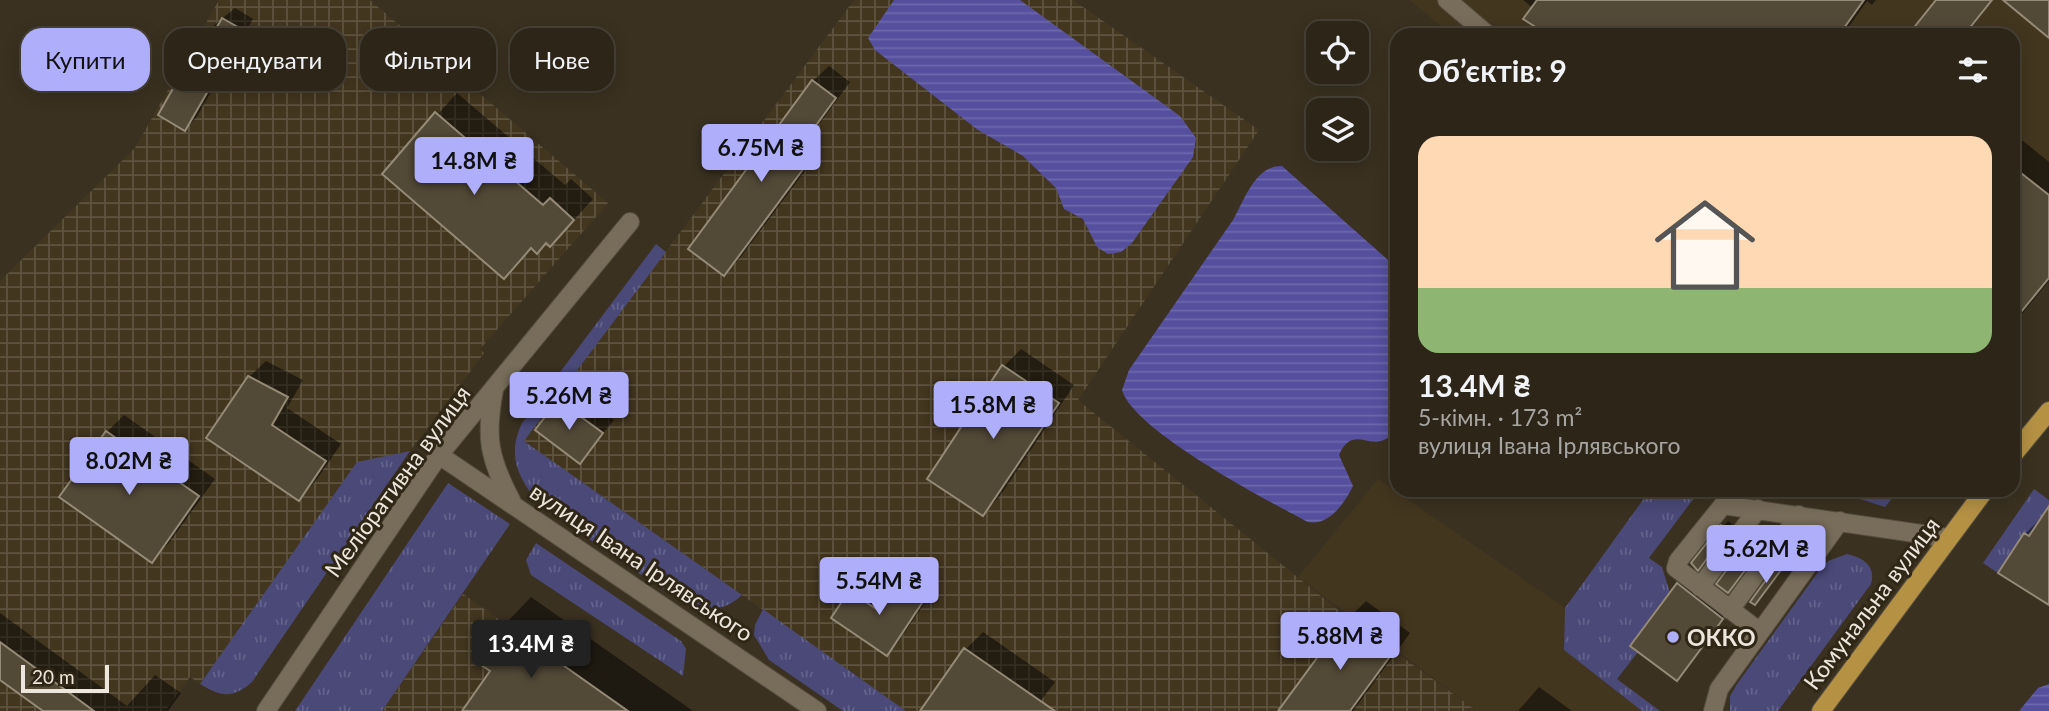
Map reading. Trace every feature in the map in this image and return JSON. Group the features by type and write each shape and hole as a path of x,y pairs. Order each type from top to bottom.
{"main road":[{"path":"2020,446 2049,411"},
{"name":"Комунальна вулиця","path":"1821,711 1980,497"}],"street":[{"path":"1447,0 1480,28"},
{"name":"Меліоративна вулиця","path":"266,711 439,455 631,222"},
{"path":"495,387 488,422 489,447 496,471 512,503"},
{"name":"вулиця Івана Ірлявського","path":"439,455 817,711"},
{"path":"1760,632 1678,571 1678,561 1720,507 1727,504 1949,538"},
{"path":"1700,587 1758,509"},
{"path":"1730,610 1799,515"},
{"path":"1713,711 1719,689 1840,521"}],"shaded area":[{"path":"219,0 370,0 403,28 360,28 360,91 477,91 608,203 480,349 484,353 410,451 357,463 200,684 190,677 165,711 0,711 0,281 135,148 167,91 346,91 346,28 203,28"},
{"path":"854,0 1073,0 1259,130 1078,400 1347,617 1477,711 906,711 524,441"},
{"path":"894,0 1020,0 1180,116 1196,138 1193,157 1132,243 1121,252 1108,254 1097,247 1083,219 1064,209 1056,188 1023,156 978,130 875,50 868,38"},
{"path":"1410,0 2049,0 2049,278 2020,314 2020,28 1443,28"},
{"path":"1282,166 1390,262 1390,436 1380,441 1351,440 1345,445 1339,455 1353,486 1335,512 1323,521 1316,522 1308,522 1264,498 1176,444 1150,425 1132,407 1122,390 1129,370 1233,220 1252,186 1264,171"},
{"path":"1378,479 1390,487 1390,497 1404,497 1565,608 1564,650 1642,711 1477,711 1298,577"},
{"path":"463,594 628,711 382,711"},
{"path":"2049,684 2049,711 2019,711 2038,688"}],"green space":[{"path":"656,244 666,252 524,441 742,595 718,608 693,604 649,580 539,503 520,475 515,456 515,445 522,423"},
{"path":"410,451 252,682 233,694 214,692 200,684 357,462"},
{"path":"448,483 510,524 382,711 295,711"},
{"path":"2034,489 2049,500 2049,549 2024,533 1998,573 1983,563"},
{"path":"1645,497 1695,497 1649,558 1662,567 1670,593 1630,646 1638,652 1617,679 1660,711 1642,711 1564,650 1565,608"},
{"path":"1854,497 1893,497 1885,507"},
{"path":"536,543 681,641 686,649 683,676 531,575 526,560"},
{"path":"1847,554 1867,564 1872,572 1871,584 1778,711 1730,711 1730,696 1737,684 1818,572 1828,561"},
{"path":"763,609 906,711 843,711 769,660 754,635 755,625"}],"building":[{"path":"1537,0 1864,0 1844,28 1537,28 1523,19"},
{"path":"1936,0 1992,0 1970,28 1914,28"},
{"path":"2003,0 2049,0 2049,38"},
{"path":"222,18 240,28 216,28"},
{"path":"812,80 836,98 792,158 804,168 724,276 688,249"},
{"path":"172,91 208,91 185,131 158,115"},
{"path":"435,112 543,205 550,198 574,220 550,247 546,243 537,254 531,248 504,279 382,174"},
{"path":"2020,172 2049,195 2049,278 2020,313"},
{"path":"1002,365 1059,403 983,516 927,479"},
{"path":"248,376 288,397 272,425 326,461 299,501 206,438"},
{"path":"558,400 603,433 580,464 535,430"},
{"path":"106,431 199,496 152,563 59,497"},
{"path":"2049,506 2049,605 1998,573 2024,533 2029,536"},
{"path":"1721,525 1728,530 1698,571 1691,563"},
{"path":"1746,544 1758,553 1728,593 1716,584"},
{"path":"1776,566 1781,570 1755,605 1750,602"},
{"path":"897,582 924,600 887,656 831,618 849,591 878,610"},
{"name":"ОККО","path":"1677,583 1723,619 1677,681 1630,646"},
{"path":"1347,617 1394,651 1350,711 1278,711"},
{"path":"503,622 628,711 462,711 490,671 475,661"},
{"path":"0,642 94,711 43,711 0,680"},
{"path":"964,648 1055,711 920,711"}],"place":[{"name":"ОККО","path":"1673,637"}]}
